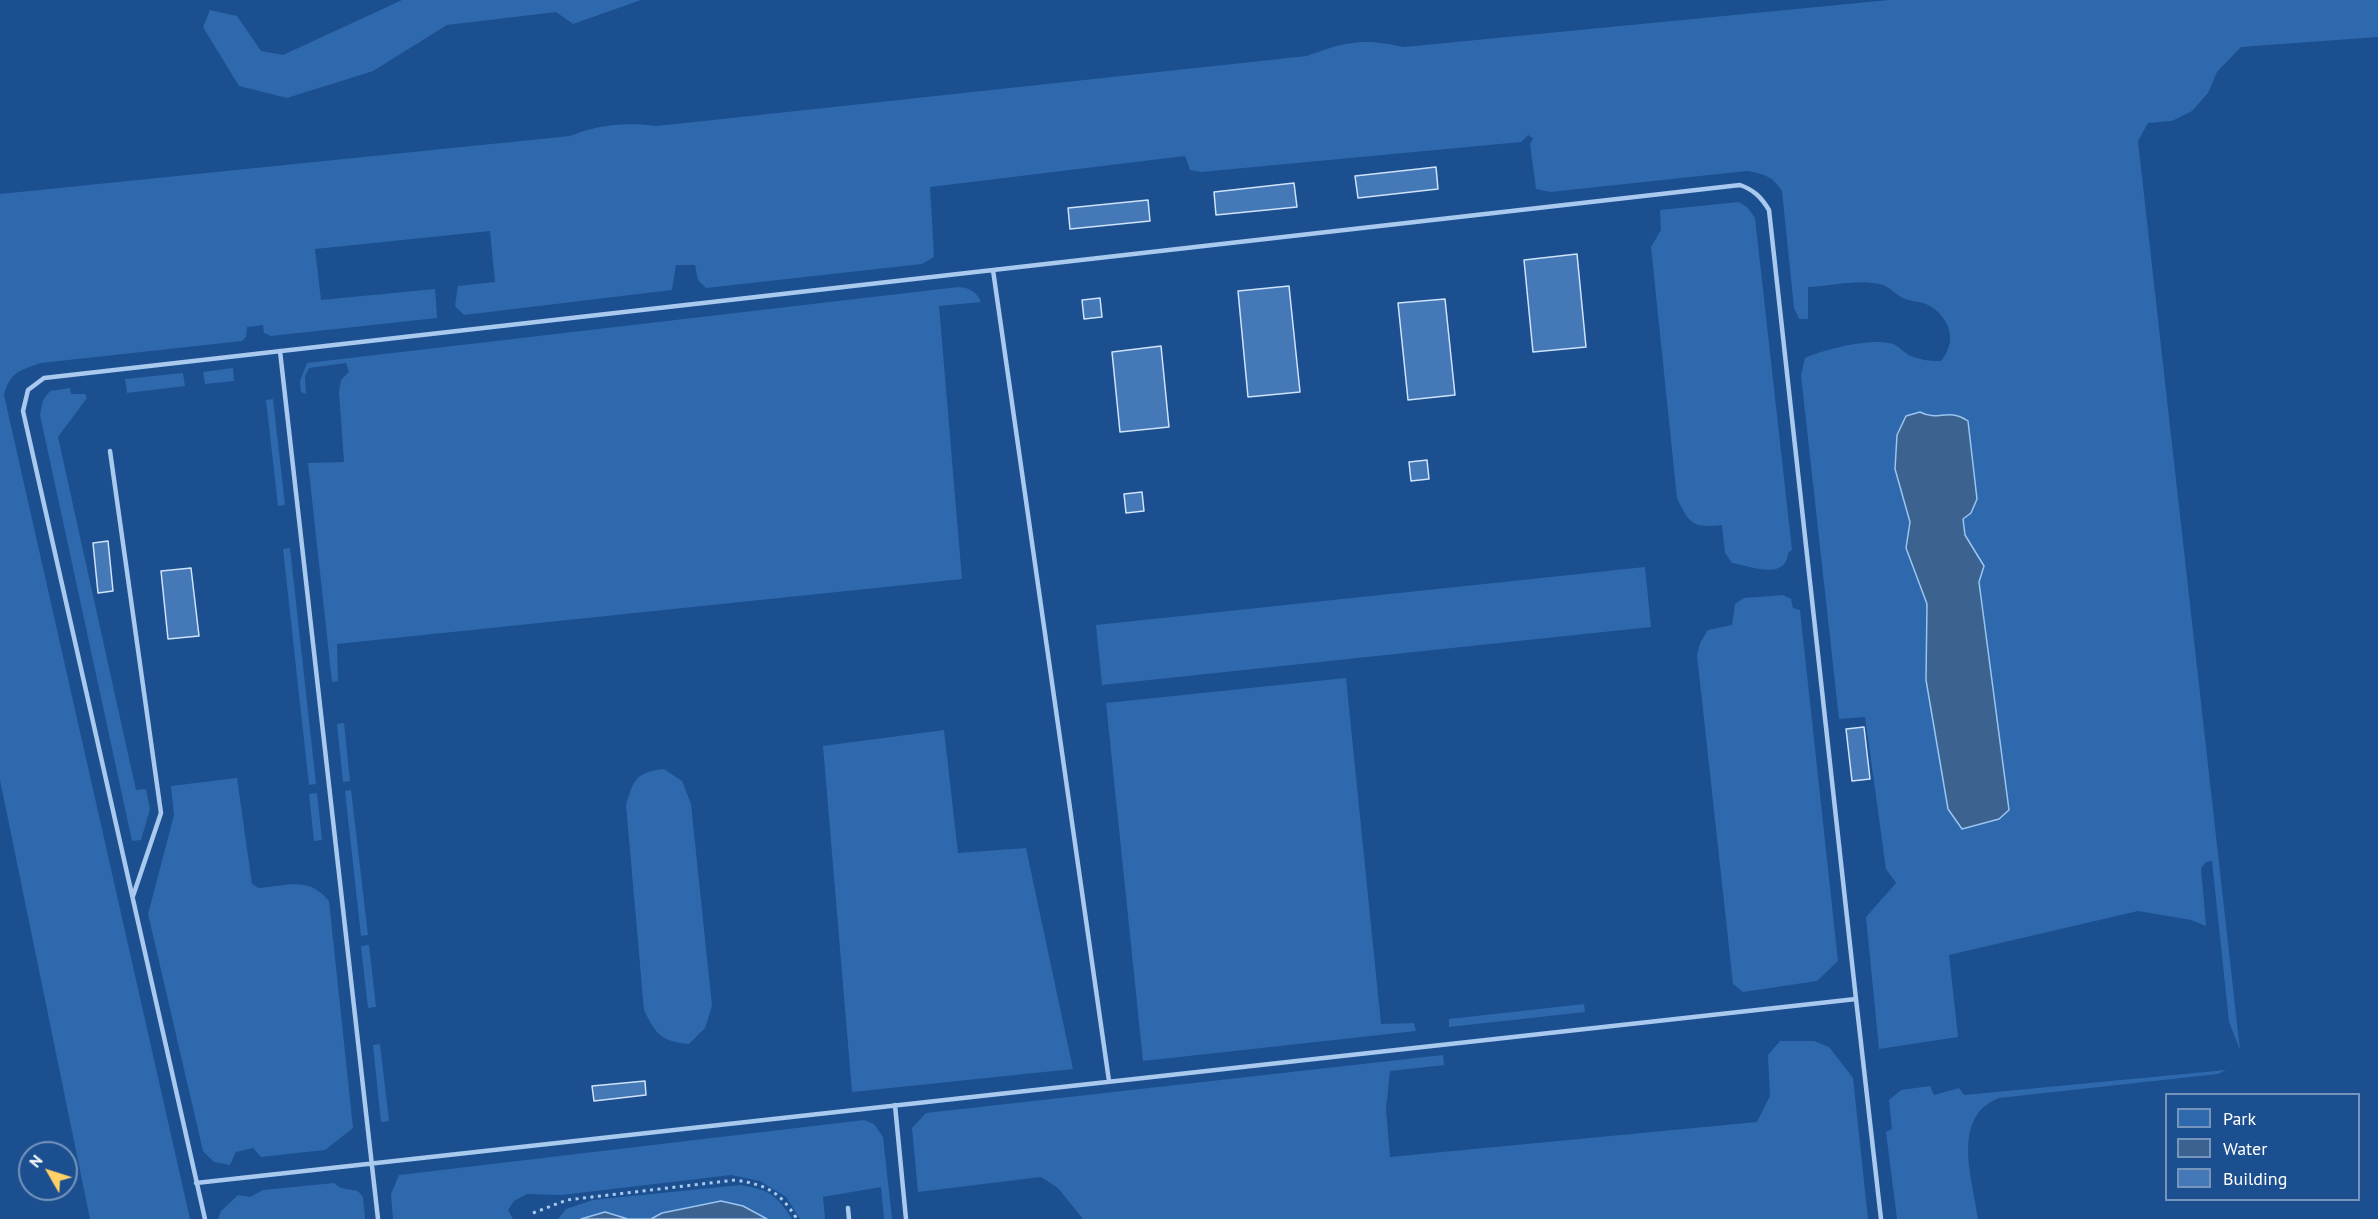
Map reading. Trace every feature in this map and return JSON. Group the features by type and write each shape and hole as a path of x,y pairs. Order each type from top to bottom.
{"lane":[{"path":"205,1219 23,411 28,390 44,378 1740,184 1752,189 1762,199 1768,210 1881,1219"},
{"path":"993,270 1109,1082"},
{"path":"280,351 378,1219"},
{"path":"110,451 162,813 132,897"},
{"path":"196,1183 1856,999"},
{"path":"895,1105 906,1219"},
{"path":"848,1208 849,1219"}],"path":[{"path":"533,1213 567,1200 735,1180 760,1184 783,1199 796,1219"}],"green space":[{"path":"402,0 641,0 573,24 556,12 447,25 373,71 287,98 239,86 203,27 210,10 237,16 261,51 283,55"},
{"path":"1889,0 2378,0 2378,37 2241,47 2217,72 2208,93 2192,111 2172,121 2148,123 2138,141 2240,1050 2229,1022 2212,861 2206,862 2201,868 2206,926 2191,920 2138,911 1949,955 1958,1037 1879,1049 1866,917 1896,883 1886,869 1865,717 1839,719 1801,375 1805,358 1824,351 1861,343 1893,344 1913,357 1941,361 1946,354 1950,339 1947,324 1937,311 1927,304 1903,298 1883,285 1856,282 1808,287 1808,319 1799,319 1794,308 1782,191 1771,179 1753,172 1550,192 1536,189 1530,144 1533,138 1528,135 1521,142 1201,172 1190,170 1185,156 930,187 934,257 922,264 706,288 698,280 695,265 676,265 672,290 464,315 455,306 458,286 495,282 490,231 315,249 321,300 435,289 437,318 271,336 264,333 263,325 247,327 246,337 242,341 41,363 17,373 9,381 4,395 190,1219 90,1219 78,1160 78,1141 74,1141 0,780 0,194 570,136 613,125 657,126 1307,56 1355,42 1377,42 1404,47"},
{"path":"1739,202 1748,208 1755,218 1792,550 1781,567 1766,570 1732,563 1725,553 1722,525 1705,526 1694,523 1685,514 1677,498 1651,247 1661,230 1660,210"},
{"path":"958,287 972,291 981,302 939,306 962,579 337,644 338,681 332,682 308,463 344,462 339,392 341,380 349,372 346,363 309,368 305,376 306,394 301,392 300,381 307,363"},
{"path":"233,368 234,381 205,384 203,372"},
{"path":"183,373 185,386 127,393 125,379"},
{"path":"70,388 71,394 85,394 87,398 58,437 136,790 146,789 150,809 141,840 132,841 40,415 43,400 50,391"},
{"path":"273,399 285,505 278,506 266,400"},
{"path":"290,548 316,784 309,785 283,549"},
{"path":"1645,567 1651,627 1102,685 1096,625"},
{"path":"1783,595 1791,599 1793,608 1800,610 1838,961 1817,981 1743,992 1733,984 1697,655 1700,643 1708,630 1732,625 1735,604 1744,598"},
{"path":"1346,678 1381,1024 1414,1023 1416,1031 1143,1061 1106,703"},
{"path":"344,723 350,781 343,782 337,724"},
{"path":"944,730 958,853 1026,848 1073,1069 852,1092 823,746"},
{"path":"664,769 682,781 691,804 712,1006 705,1028 689,1044 672,1041 660,1035 644,1010 626,805 637,779 647,772"},
{"path":"237,778 252,884 259,888 305,885 321,893 329,901 353,1128 325,1150 261,1157 253,1148 236,1152 230,1165 214,1162 203,1151 148,914 174,815 171,786"},
{"path":"351,790 368,935 361,936 345,791"},
{"path":"317,793 322,840 314,841 309,794"},
{"path":"369,945 376,1007 368,1008 361,946"},
{"path":"1584,1004 1585,1012 1449,1027 1449,1019"},
{"path":"1780,1041 1814,1041 1829,1047 1853,1078 1868,1219 1083,1219 1058,1188 1041,1177 918,1192 912,1128 926,1113 1443,1055 1444,1065 1390,1071 1386,1109 1390,1157 1757,1122 1770,1096 1768,1055"},
{"path":"380,1044 389,1121 381,1122 373,1045"},
{"path":"2226,1070 2218,1074 1999,1098 1984,1107 1974,1119 1970,1134 1968,1151 1978,1219 1897,1219 1886,1132 1892,1129 1889,1100 1901,1090 1930,1086 1934,1095 1959,1088 1964,1095"},
{"path":"864,1120 874,1124 883,1137 892,1219 884,1219 881,1187 823,1197 825,1219 800,1219 786,1197 760,1181 731,1175 562,1195 527,1194 514,1201 508,1210 513,1219 393,1219 391,1194 399,1175"},
{"path":"334,1183 341,1188 358,1191 363,1197 365,1219 218,1219 221,1211 238,1195 250,1197 263,1190"},
{"path":"740,1185 771,1194 792,1219 767,1219 743,1206 662,1213 651,1219 628,1219 605,1212 581,1219 558,1219 566,1209 593,1200"}],"water":[{"path":"1920,412 1933,416 1954,415 1968,421 1977,499 1971,513 1963,519 1965,535 1984,566 1979,582 2009,810 1999,819 1962,829 1948,809 1926,680 1927,604 1906,548 1910,522 1895,469 1897,435 1906,416"},
{"path":"721,1201 743,1206 767,1219 651,1219 662,1213"},
{"path":"605,1212 628,1219 581,1219"}],"building":[{"path":"1436,167 1438,189 1358,198 1355,176"},
{"path":"1294,183 1297,207 1216,215 1214,192"},
{"path":"1148,200 1150,221 1070,229 1068,208"},
{"path":"1577,254 1586,347 1533,352 1524,260"},
{"path":"1289,286 1300,392 1248,397 1238,291"},
{"path":"1100,298 1102,317 1084,319 1082,300"},
{"path":"1445,299 1455,395 1408,400 1398,303"},
{"path":"1161,346 1169,427 1120,432 1112,352"},
{"path":"1427,460 1429,479 1411,481 1409,462"},
{"path":"1142,492 1144,511 1126,513 1124,494"},
{"path":"108,541 113,591 98,593 93,543"},
{"path":"191,568 199,636 168,639 161,571"},
{"path":"1864,727 1870,779 1852,781 1846,729"},
{"path":"645,1081 646,1095 594,1101 592,1086"}]}
